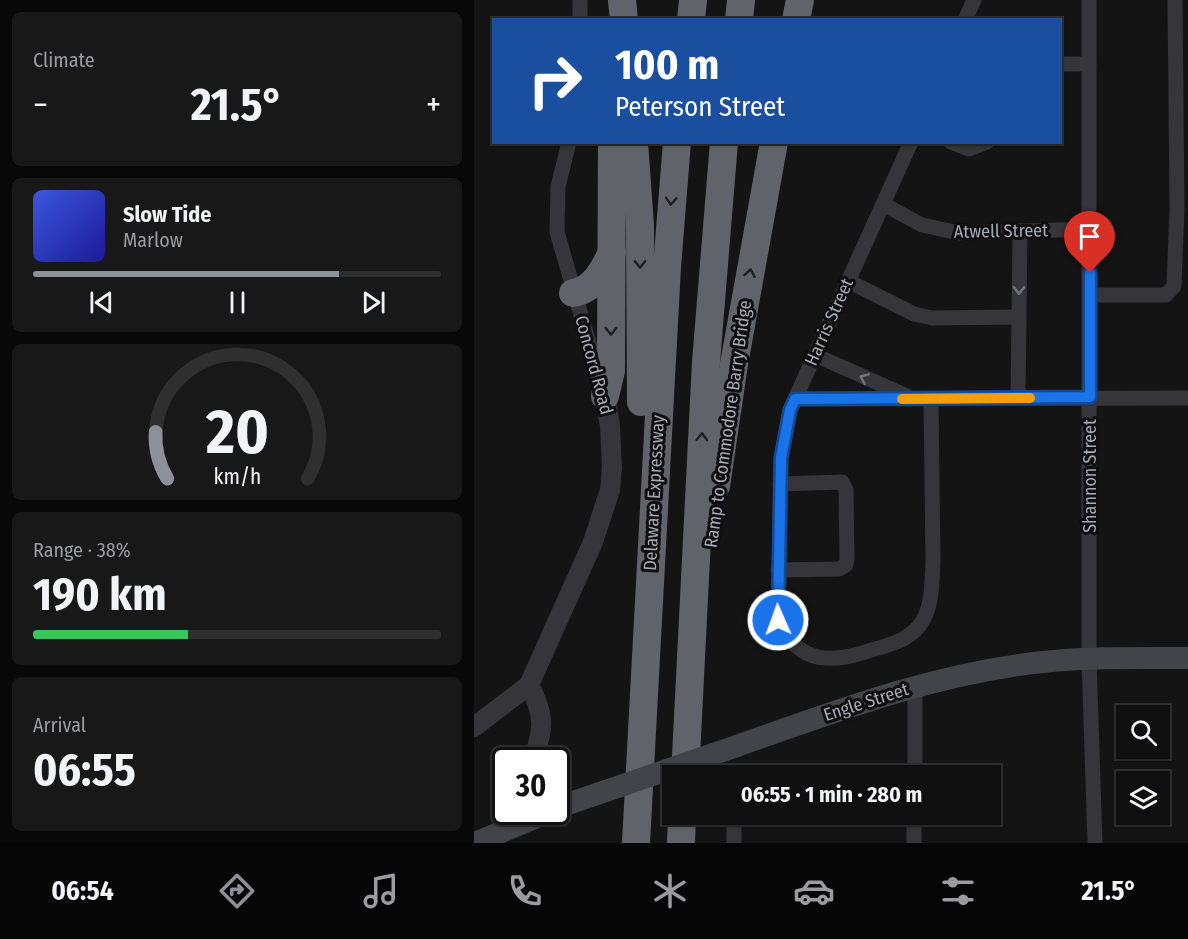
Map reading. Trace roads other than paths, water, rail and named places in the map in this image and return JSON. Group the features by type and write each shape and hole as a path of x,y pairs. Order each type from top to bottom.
{"highway":[{"path":"613,0 613,18"},
{"path":"622,0 624,18"},
{"path":"691,18 693,0"},
{"path":"739,18 741,0"},
{"path":"796,18 800,0"},
{"path":"605,396 611,371 612,144"},
{"path":"634,144 640,225 641,294 641,472 632,654 637,837"},
{"name":"Delaware Expressway","path":"637,837 666,267 677,144"},
{"path":"685,765 706,362 724,144"},
{"name":"Ramp to Commodore Barry Bridge","path":"688,705 707,587 717,477 734,364 774,144"},
{"path":"573,293 583,292 599,276 612,252"},
{"path":"681,843 682,825"}],"main road":[{"name":"Engle Street","path":"570,803 915,686 989,670 1089,658 1188,658"},
{"path":"475,843 518,825"}],"street":[{"path":"580,0 580,18"},
{"path":"966,18 974,0"},
{"name":"Shannon Street","path":"1089,0 1089,658 1095,843"},
{"path":"1090,295 1166,295 1174,285 1177,208 1175,0"},
{"path":"1062,64 1089,64"},
{"name":"Concord Road","path":"474,727 529,685 593,542 610,490 612,452 605,396 557,232 558,187 569,144"},
{"name":"Harris Street","path":"909,144 790,410 781,458 777,570 778,620 790,638 813,656 826,660 852,657 892,644 919,626 932,586 931,400"},
{"path":"956,144 969,149 982,144"},
{"name":"Atwell Street","path":"883,204 922,225 959,233 1090,229"},
{"path":"1018,398 1020,231"},
{"path":"848,281 914,314 932,318 1019,317"},
{"path":"815,355 915,399"},
{"path":"795,399 1188,398"},
{"path":"777,570 838,569 846,565 847,559 845,485 839,481 780,484"},
{"path":"529,685 540,706 542,717 541,736 537,747"},
{"path":"915,686 915,765"},
{"path":"508,843 513,825"},
{"path":"734,825 734,843"},
{"path":"914,825 914,843"}]}
